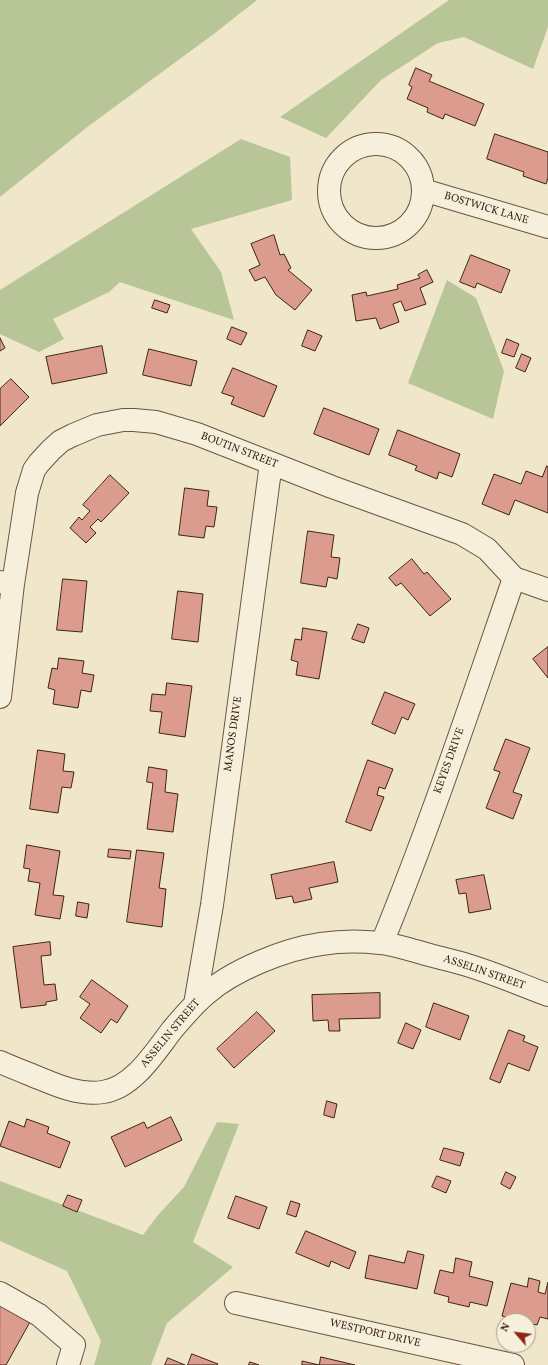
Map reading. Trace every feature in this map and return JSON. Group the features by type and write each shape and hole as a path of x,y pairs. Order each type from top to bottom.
{"street":[{"path":"369,144 387,145 406,155 420,172 423,190 420,208 410,223 396,234 378,238 360,236 345,226 334,212 329,195 331,177 339,162 352,150 369,144"},
{"name":"BOSTWICK LANE","path":"423,190 548,227"},
{"name":"BOUTIN STREET","path":"7,583 27,493 34,470 61,441 73,435 97,425 110,422 134,420 170,425 197,434 271,464 462,534 487,549 514,578 548,590"},
{"name":"MANOS DRIVE","path":"195,1004 212,898 271,464"},
{"name":"KEYES DRIVE","path":"382,943 459,737 514,578"},
{"path":"0,698 7,583"},
{"name":"ASSELIN STREET","path":"0,1062 59,1087 84,1092 104,1092 116,1088 138,1073 195,1004 222,982 239,972 277,955 299,948 321,944 341,942 382,943 468,965 548,995"},
{"path":"0,1293 39,1315 74,1344 68,1365"},
{"name":"WESTPORT DRIVE","path":"236,1303 514,1365"}],"green space":[{"path":"0,0 257,0 215,33 86,128 0,197"},
{"path":"449,0 548,0 548,27 533,69 464,37 438,43 381,80 326,138 280,117"},
{"path":"241,139 290,157 292,200 191,229 221,272 234,320 120,282 109,292 53,319 64,339 39,352 0,334 0,290"},
{"path":"447,280 476,298 504,371 493,419 408,383"},
{"path":"217,1122 239,1124 193,1242 233,1267 167,1323 151,1365 94,1365 101,1341 67,1271 0,1241 0,1181 143,1235 158,1215 184,1187"}],"building":[{"path":"416,68 432,75 429,81 484,104 475,126 445,114 443,119 427,112 428,108 407,99 412,87 409,85"},
{"path":"495,134 548,152 548,178 546,184 523,176 524,172 487,159"},
{"path":"274,235 280,255 284,254 291,268 288,270 312,290 295,310 276,295 265,277 255,281 249,270 260,265 251,244"},
{"path":"471,255 510,270 501,293 477,283 475,288 460,282"},
{"path":"427,270 433,282 420,288 426,304 405,311 401,301 393,304 399,322 380,329 376,318 356,321 352,295 366,292 367,296 398,289 397,285 420,278 418,275"},
{"path":"155,300 170,305 167,313 152,308"},
{"path":"232,327 247,333 241,345 227,339"},
{"path":"308,330 322,336 315,351 302,346"},
{"path":"0,338 5,348 0,351"},
{"path":"507,339 519,344 514,357 502,353"},
{"path":"102,346 107,373 52,384 46,357"},
{"path":"149,349 197,361 191,386 143,375"},
{"path":"522,354 531,358 525,372 516,368"},
{"path":"233,368 277,386 264,417 231,404 234,397 222,393"},
{"path":"11,379 29,397 0,426 0,389"},
{"path":"324,408 379,429 369,455 314,434"},
{"path":"398,430 460,454 452,477 439,472 437,479 415,470 417,466 389,455"},
{"path":"547,466 548,513 515,500 509,515 482,504 494,474 521,484 526,471 542,477"},
{"path":"110,475 129,493 101,522 98,519 90,527 96,533 86,543 70,528 79,517 82,520 90,511 83,505"},
{"path":"185,488 209,491 207,506 217,507 214,527 206,526 204,538 179,535"},
{"path":"308,531 334,535 331,557 340,558 337,579 328,577 326,587 301,583"},
{"path":"412,559 424,574 427,572 451,599 430,616 401,583 396,586 389,578"},
{"path":"63,579 87,581 82,632 57,630"},
{"path":"178,591 203,594 198,642 172,639"},
{"path":"358,624 369,628 364,643 352,639"},
{"path":"303,628 327,632 319,679 296,675 298,662 291,660 295,639 301,640"},
{"path":"548,647 548,678 533,659"},
{"path":"59,658 84,661 82,673 94,675 91,692 81,690 78,708 53,704 55,690 48,688 52,668 57,669"},
{"path":"167,683 192,686 185,737 159,733 162,712 150,711 152,694 165,695"},
{"path":"385,692 415,704 408,720 402,717 395,734 372,724"},
{"path":"506,739 530,748 513,792 522,795 513,819 486,808 500,772 494,770"},
{"path":"38,750 65,754 63,771 74,772 71,788 62,787 58,813 30,809"},
{"path":"368,760 393,769 385,789 379,787 377,795 384,797 371,831 346,822"},
{"path":"149,767 167,770 165,792 178,794 173,832 147,829 153,783 147,782"},
{"path":"27,845 60,851 53,895 64,896 60,919 35,915 40,883 28,881 30,869 24,868"},
{"path":"109,849 131,851 130,859 108,857"},
{"path":"137,850 164,853 159,888 166,889 162,927 127,922"},
{"path":"334,862 338,882 309,888 312,899 294,903 292,896 276,899 271,875"},
{"path":"484,875 491,909 469,913 466,893 459,894 456,880"},
{"path":"78,902 89,904 87,918 76,916"},
{"path":"50,942 51,955 41,956 44,985 55,984 57,1000 46,1002 46,1005 21,1008 13,947"},
{"path":"92,980 128,1006 117,1023 111,1019 101,1033 80,1018 90,1004 80,997"},
{"path":"380,993 380,1018 339,1019 340,1031 329,1031 328,1020 313,1021 312,995"},
{"path":"434,1003 469,1016 460,1040 426,1027"},
{"path":"257,1012 275,1031 234,1068 217,1049"},
{"path":"406,1023 421,1030 413,1049 398,1043"},
{"path":"509,1030 525,1036 523,1041 538,1047 529,1071 508,1063 500,1083 490,1079"},
{"path":"327,1101 337,1104 334,1118 324,1115"},
{"path":"171,1117 182,1140 125,1167 111,1137 144,1122 147,1128"},
{"path":"27,1119 49,1127 47,1133 70,1142 60,1168 0,1146 9,1121 24,1127"},
{"path":"444,1148 464,1153 460,1166 440,1160"},
{"path":"506,1172 516,1177 510,1189 501,1184"},
{"path":"437,1176 451,1181 446,1193 432,1187"},
{"path":"68,1195 82,1200 77,1212 63,1206"},
{"path":"236,1196 267,1207 259,1229 228,1218"},
{"path":"291,1201 300,1204 296,1217 287,1214"},
{"path":"306,1231 356,1252 349,1269 331,1261 329,1267 296,1253"},
{"path":"408,1251 424,1255 417,1289 365,1278 369,1255 404,1263"},
{"path":"456,1258 472,1262 469,1276 493,1282 487,1306 470,1302 469,1307 448,1302 449,1297 434,1293 440,1270 453,1273"},
{"path":"529,1278 540,1281 538,1292 545,1294 548,1282 548,1319 540,1317 537,1325 536,1313 503,1313 511,1283 527,1287"},
{"path":"0,1305 30,1322 6,1365 0,1365"},
{"path":"192,1354 218,1364 188,1365"},
{"path":"321,1357 355,1365 319,1365"},
{"path":"168,1358 185,1365 165,1365"},
{"path":"302,1361 319,1365 302,1365"},
{"path":"250,1362 259,1365 249,1365"}]}
